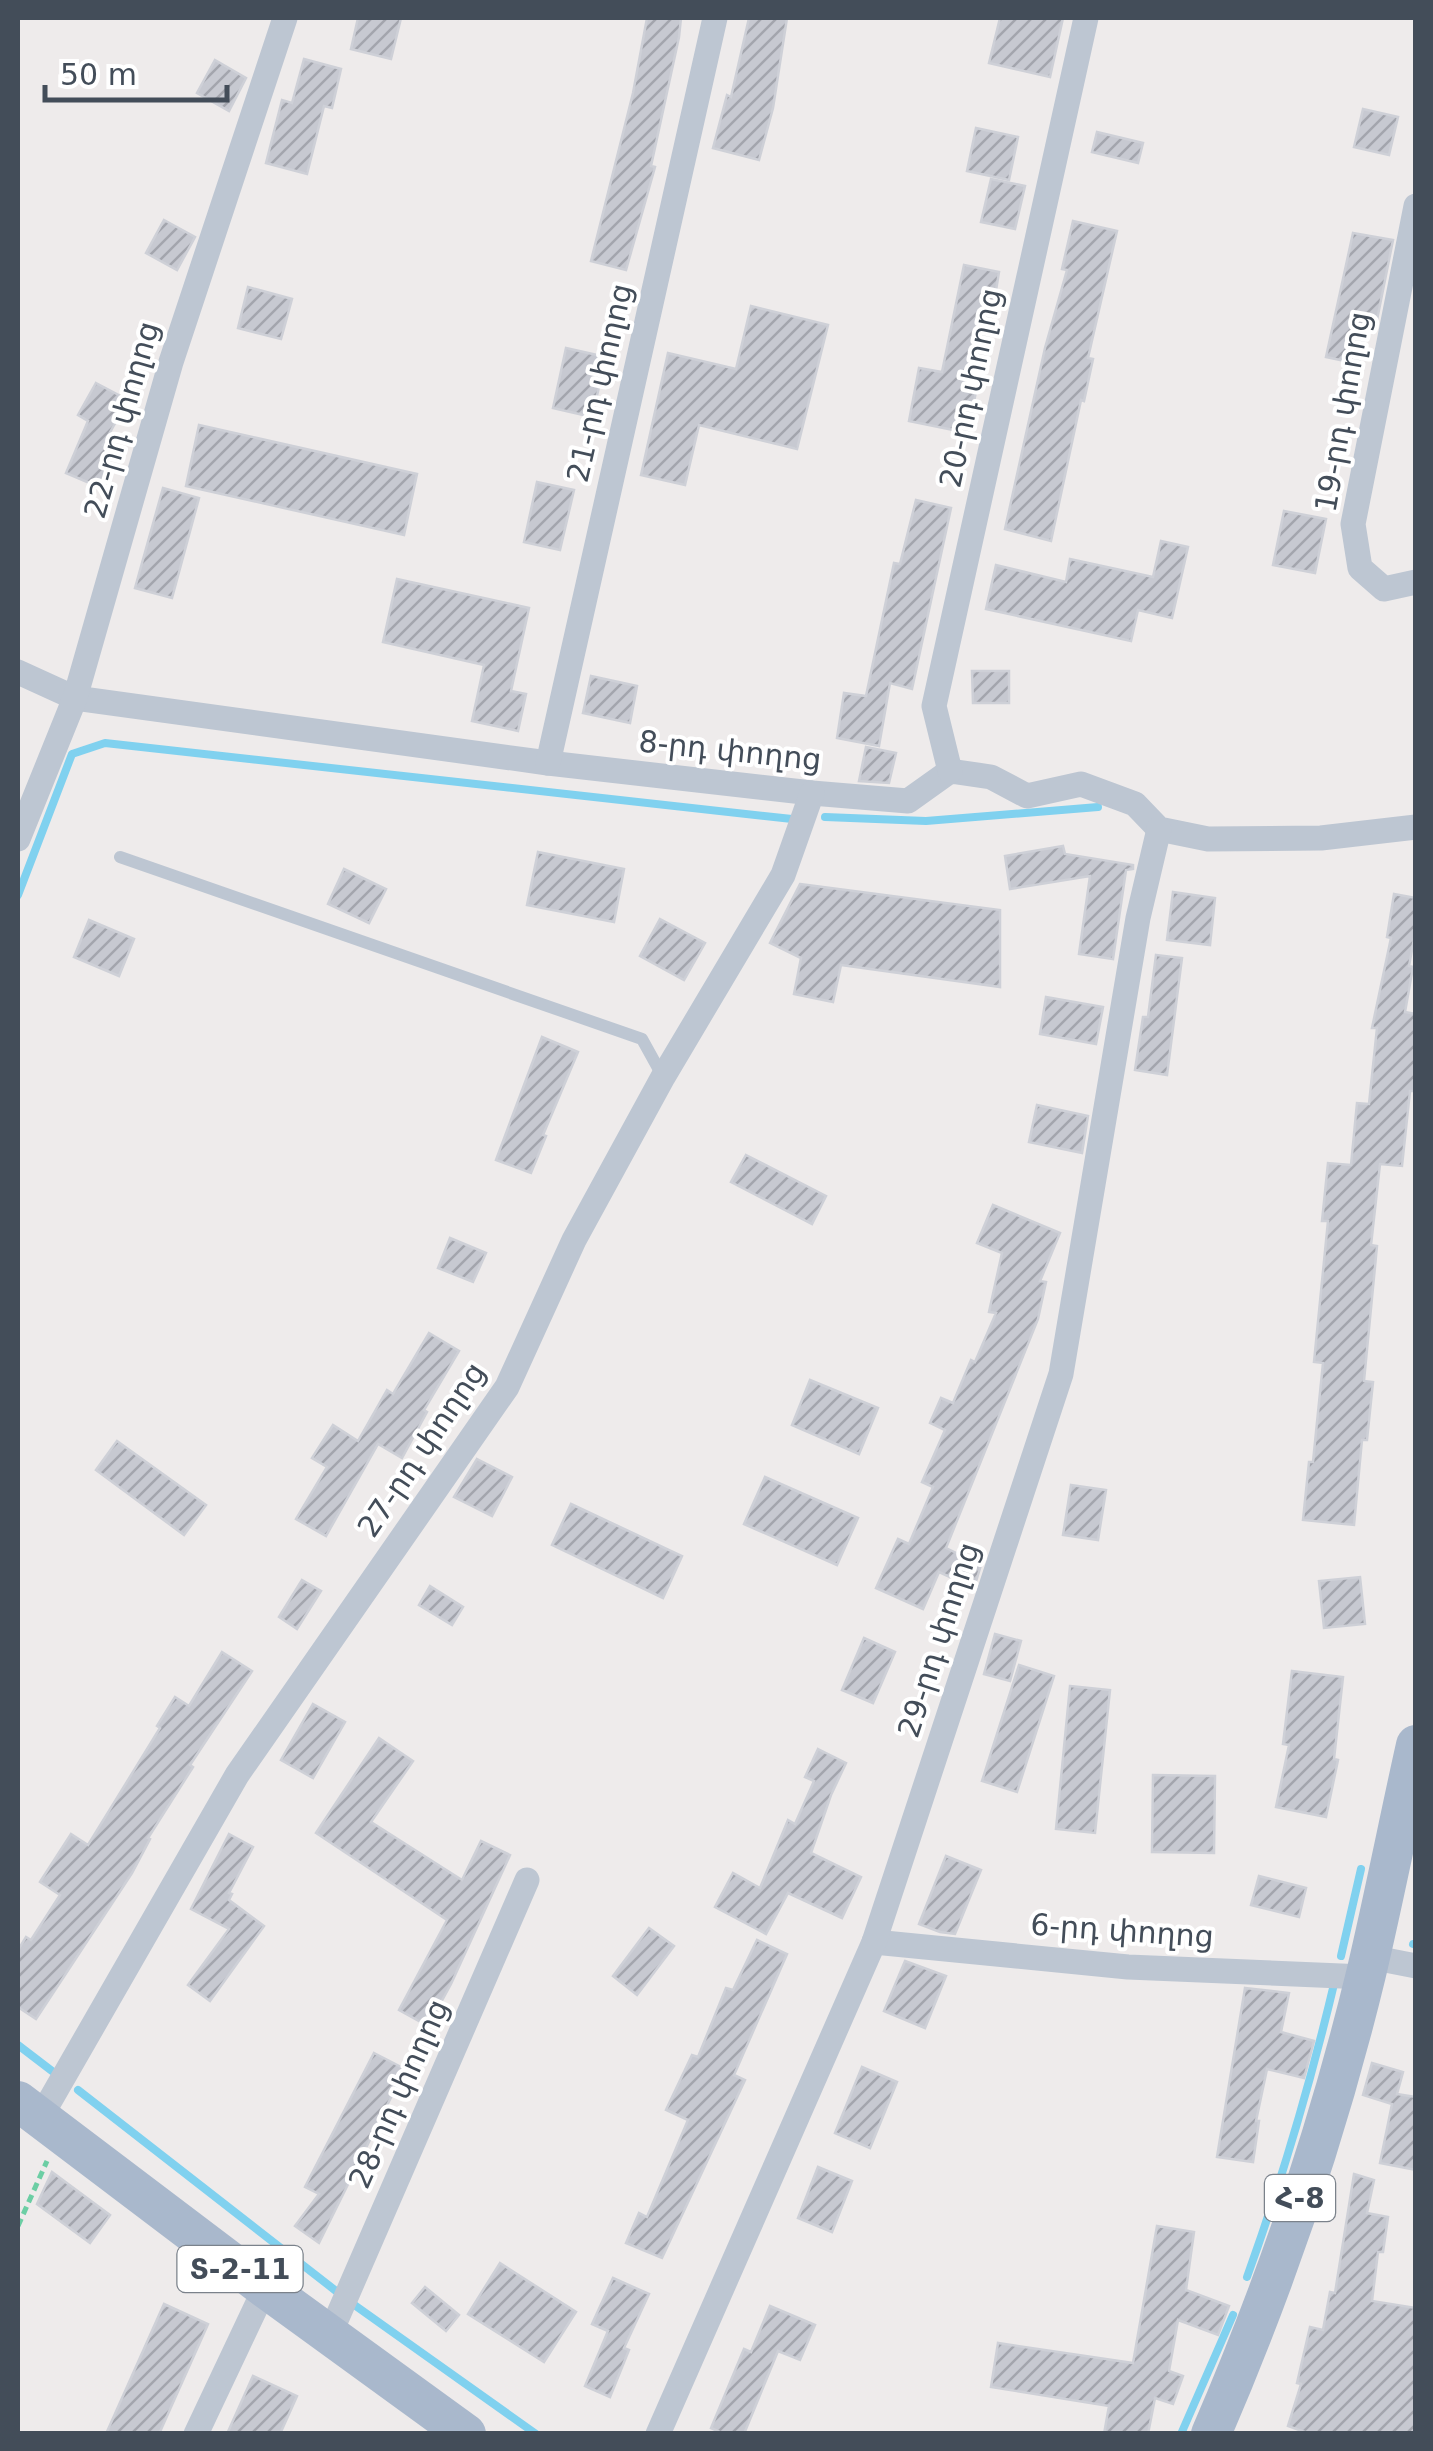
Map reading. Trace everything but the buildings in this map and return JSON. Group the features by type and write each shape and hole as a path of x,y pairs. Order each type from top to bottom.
{"main road":[{"name":"Հ-8","path":"1211,2434 1264,2302 1311,2165 1368,1967 1416,1745"},
{"name":"Տ-2-11","path":"39,2118 466,2434"}],"street":[{"name":"22-րդ փողոց","path":"18,838 75,698 171,362 285,18"},
{"name":"21-րդ փողոց","path":"548,763 715,18"},
{"name":"20-րդ փողոց","path":"950,771 934,706 1086,18"},
{"name":"19-րդ փողոց","path":"1416,206 1353,524 1360,568 1384,589 1416,582"},
{"name":"8-րդ փողոց","path":"18,672 75,698 548,763 812,793 908,801 950,771"},
{"path":"950,771 991,777 1027,796 1081,784 1134,804 1158,828 1208,838 1302,838 1416,827"},
{"name":"27-րդ փողոց","path":"39,2118 236,1775 507,1386 574,1240 662,1078 783,876 812,793"},
{"name":"29-րդ փողոց","path":"658,2434 874,1942 1061,1374 1138,918 1158,828"},
{"name":"28-րդ փողոց","path":"330,2334 528,1880"},
{"name":"6-րդ փողոց","path":"874,1942 1128,1967 1416,1966"},
{"path":"196,2434 265,2288"}],"lane":[{"path":"120,857 642,1039 662,1078"}],"path":[{"path":"18,2226 39,2118"}],"waterway":[{"path":"18,895 72,754 105,743 792,819"},
{"path":"825,817 926,821 1098,807"},
{"path":"1341,1956 1361,1869"},
{"path":"1247,2277 1295,2130 1335,1980"},
{"path":"18,2045 52,2071"},
{"path":"78,2090 336,2291"},
{"path":"353,2304 536,2434"},
{"path":"1181,2434 1233,2315"}]}
